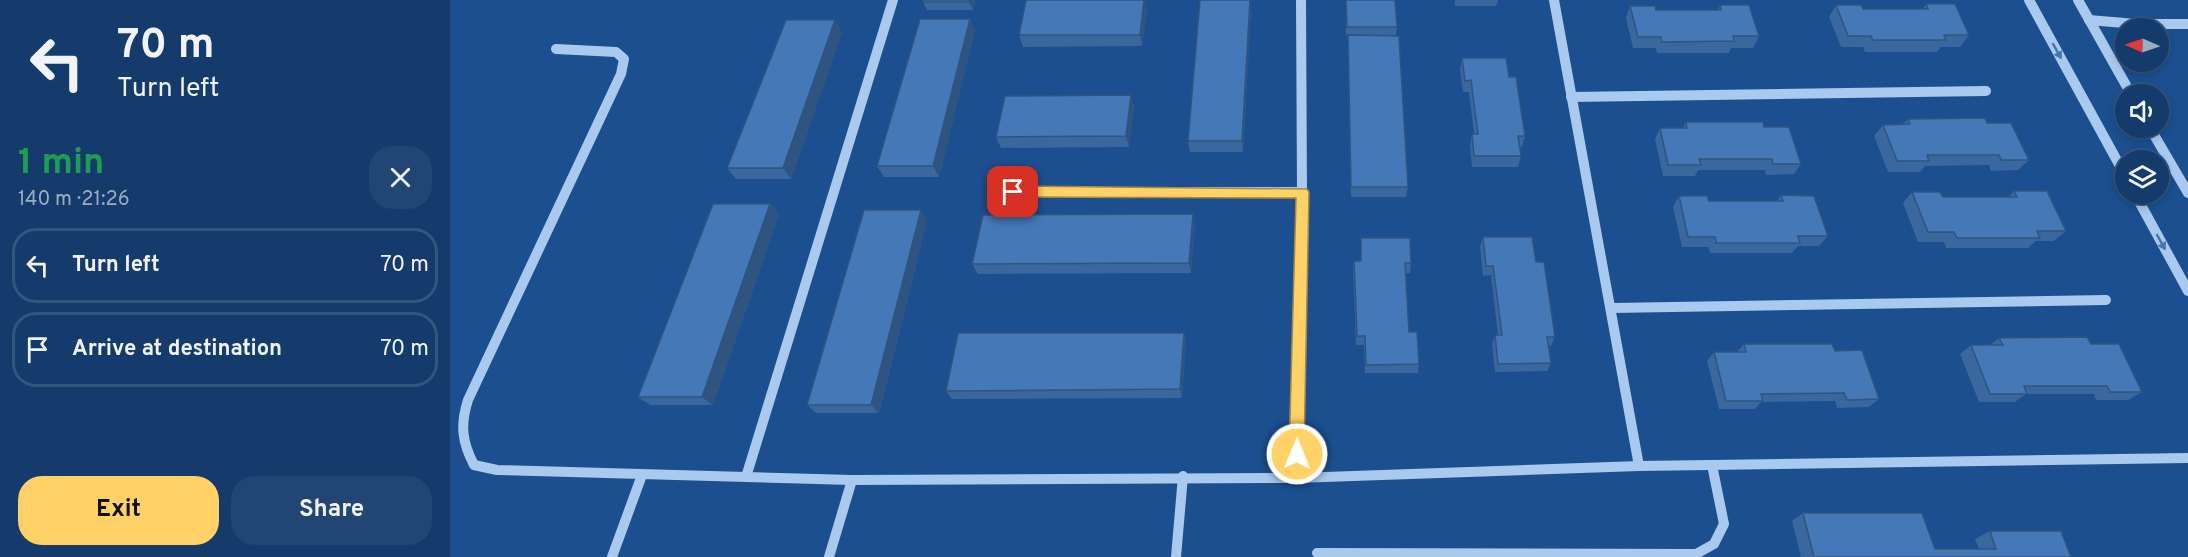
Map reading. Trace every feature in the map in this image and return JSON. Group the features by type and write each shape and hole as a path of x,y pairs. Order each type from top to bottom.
{"street":[{"path":"746,477 893,0"},
{"path":"1296,478 1302,192 1301,0"},
{"path":"1554,0 1639,466"},
{"path":"2029,0 2115,157"},
{"path":"2078,0 2125,84"},
{"path":"2089,20 2136,24 2188,24"},
{"path":"556,49 616,52 624,59 621,74 468,400 460,422 463,443 474,465 497,470 852,480 1183,476 1296,478 1639,466 2188,458"},
{"path":"1572,97 1986,92"},
{"path":"2156,138 2188,194"},
{"path":"1013,192 1302,192"},
{"path":"2140,204 2188,291"},
{"path":"1611,308 2106,300"},
{"path":"1317,553 1696,554 1714,544 1724,524 1712,465"},
{"path":"612,557 642,475"},
{"path":"1176,557 1183,476"},
{"path":"829,557 852,480"}],"building":[{"path":"923,0 970,0 969,2 923,2"},
{"path":"1026,0 1144,0 1140,35 1019,35"},
{"path":"1200,0 1250,0 1242,141 1188,141"},
{"path":"1346,0 1395,0 1397,27 1347,27"},
{"path":"1926,4 1955,4 1969,35 1944,35 1946,40 1873,40 1871,36 1848,36 1836,5 1861,5 1863,9 1928,9"},
{"path":"1720,5 1749,5 1759,36 1733,36 1734,41 1662,42 1661,37 1638,37 1630,6 1655,6 1656,10 1721,10"},
{"path":"920,19 970,19 933,166 877,166"},
{"path":"786,20 835,20 783,168 727,168"},
{"path":"1348,35 1399,36 1408,187 1351,187"},
{"path":"1462,58 1506,58 1509,77 1516,77 1525,136 1518,136 1521,156 1474,156 1472,134 1478,134 1471,80 1465,81"},
{"path":"1131,95 1126,136 996,137 1005,96"},
{"path":"1985,118 1987,123 2011,123 2029,160 2001,160 1999,155 1927,155 1929,161 1897,161 1883,125 1910,124 1908,119"},
{"path":"1686,122 1763,122 1764,127 1789,127 1801,164 1773,164 1772,159 1699,159 1701,165 1668,165 1660,128 1687,128"},
{"path":"2014,191 2047,191 2066,231 2037,231 2040,238 1957,238 1954,232 1928,232 1912,192 1940,192 1943,197 2017,197"},
{"path":"1781,195 1814,196 1828,236 1798,236 1800,243 1716,243 1715,237 1688,237 1679,196 1707,196 1709,201 1783,201"},
{"path":"713,204 770,204 702,397 638,397"},
{"path":"864,210 921,210 871,405 807,405"},
{"path":"1193,214 1189,263 972,264 983,215"},
{"path":"1483,237 1532,237 1536,262 1544,262 1555,337 1547,337 1551,363 1498,364 1495,335 1502,335 1493,266 1486,266"},
{"path":"1361,238 1410,238 1411,263 1405,263 1409,332 1417,332 1419,364 1366,365 1365,336 1357,336 1354,261 1361,261"},
{"path":"958,333 1184,333 1180,389 946,391"},
{"path":"2087,337 2091,344 2119,344 2142,392 2110,392 2107,386 2024,386 2027,394 1990,394 1971,345 2003,345 1999,338"},
{"path":"1744,344 1832,344 1835,351 1862,350 1879,399 1847,400 1844,393 1761,394 1763,401 1726,401 1714,352 1746,352"},
{"path":"1803,513 1922,513 1935,549 1996,549 1990,531 2061,531 2071,557 1814,557"}],"route":[{"path":"1013,192 1302,192 1297,454"}]}
